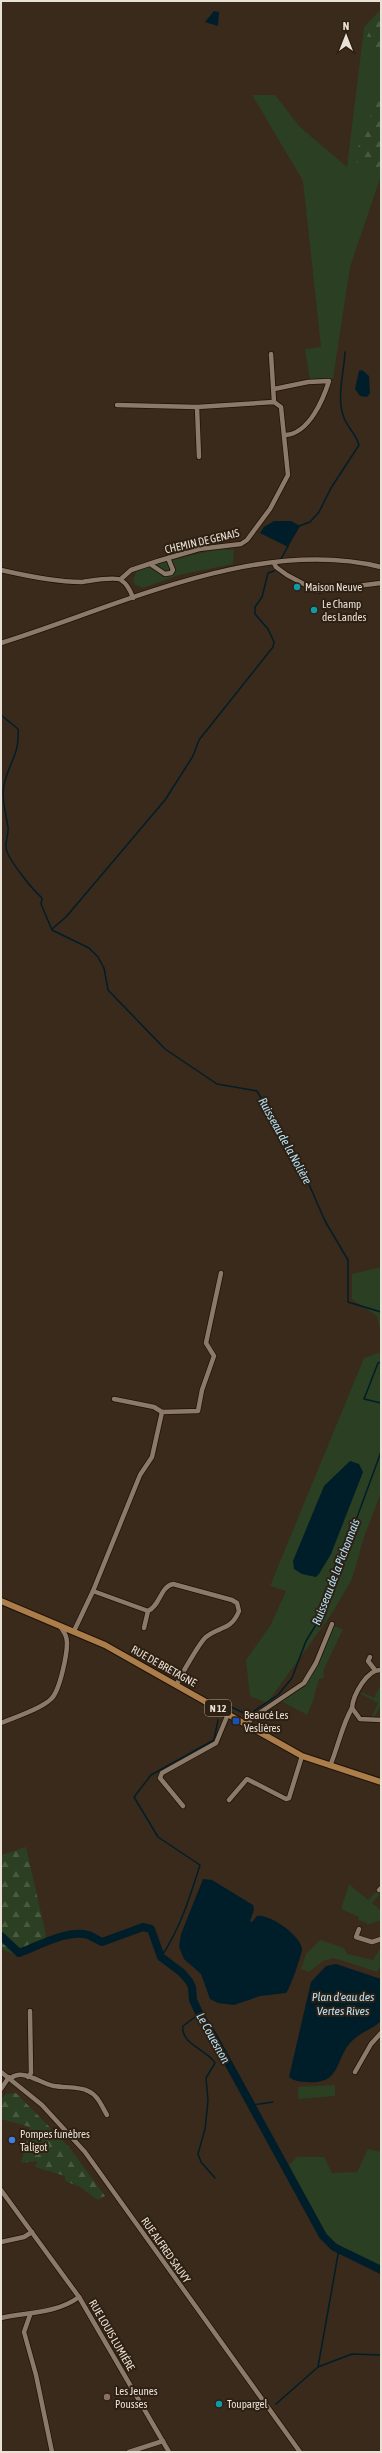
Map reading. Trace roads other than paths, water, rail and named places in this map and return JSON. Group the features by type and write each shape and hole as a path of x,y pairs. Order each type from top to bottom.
{"main road":[{"name":"RUE DE BRETAGNE","path":"1,1601 105,1645 177,1684 302,1756 381,1782"}],"street":[{"path":"117,405 197,407 274,402 271,354"},
{"path":"274,389 308,382 329,381 314,414 293,434 286,435"},
{"name":"CHEMIN DE GENAIS","path":"121,579 131,570 168,558 213,546 241,544 247,540 270,509 288,475 286,435 282,407 274,402"},
{"path":"197,407 199,457"},
{"path":"150,564 165,574 171,573 173,570 172,564 168,558"},
{"path":"1,643 201,576 274,563 336,560 381,567"},
{"path":"274,563 276,567 287,575 318,591 381,583"},
{"path":"1,570 60,580 121,579 133,598"},
{"path":"114,1399 154,1407 162,1412 198,1411 202,1390 214,1356 206,1343 221,1273"},
{"path":"74,1631 93,1591 140,1475 152,1456 162,1412"},
{"path":"144,1628 148,1610 154,1606 166,1588 173,1584 232,1600 239,1608 238,1614 228,1627 205,1637 177,1684"},
{"path":"93,1591 148,1610"},
{"path":"247,1725 252,1718 304,1683 316,1663 332,1624"},
{"path":"1,1723 44,1703 55,1694 60,1679 67,1642 66,1634 59,1625"},
{"path":"370,1656 368,1661 375,1670"},
{"path":"330,1766 344,1733 344,1723 352,1708 352,1702 368,1675 375,1670 381,1670"},
{"path":"352,1708 360,1719 381,1720"},
{"path":"183,1806 160,1778 162,1773 216,1743 228,1714"},
{"path":"229,1800 247,1779 286,1799 289,1798 302,1756"},
{"path":"359,1929 356,1937 372,1942 381,1939"},
{"path":"28,2077 31,2073 30,2010"},
{"path":"355,2072 372,2044 381,2033"},
{"name":"RUE ALFRED SAUVY","path":"1,2072 10,2078 59,2122 85,2152 300,2452"},
{"path":"1,2089 10,2078 19,2075 49,2085 88,2090 95,2096 107,2115"},
{"name":"RUE LOUIS LUMIÈRE","path":"1,2190 79,2298 169,2452"},
{"path":"1,2242 24,2237 32,2232"},
{"path":"1,2318 30,2315 62,2306 79,2298"},
{"path":"30,2315 24,2332 36,2375 52,2452"},
{"path":"129,2452 163,2440"}],"water":[{"path":"214,11 219,12 218,26 205,22"},
{"path":"362,370 369,376 370,393 367,397 360,396 355,389 359,371"},
{"path":"274,521 291,521 300,526 288,547 260,533 264,527"},
{"path":"350,1461 359,1464 363,1472 331,1554 316,1577 302,1574 294,1569 293,1561 324,1486"},
{"path":"203,1879 212,1880 253,1905 254,1910 250,1921 252,1922 257,1916 269,1918 284,1926 300,1943 302,1949 298,1964 286,1993 260,1996 234,2005 218,2003 210,1999 201,1974 184,1959 179,1947 181,1934"},
{"name":"Plan d'eau des Vertes Rives","path":"336,1964 381,1979 381,2021 353,2040 347,2047 332,2075 327,2079 319,2082 304,2082 295,2080 289,2077 311,1982 326,1966"}],"waterway":[{"path":"299,526 310,522 319,512 331,488 359,445 344,418 342,410 341,385 345,352"},
{"path":"281,559 288,546"},
{"path":"52,929 66,917 165,800 193,756 199,740 273,647 274,642 268,629 255,614 255,607 262,597 268,573 274,571"},
{"name":"Ruisseau de la Nolière","path":"1,715 18,729 16,752 6,777 3,790 3,801 8,830 6,848 16,867 27,882 42,898 41,904 52,930 89,948 98,957 104,968 108,990 165,1049 217,1084 257,1091 301,1166 325,1221 348,1260 348,1302 381,1312"},
{"name":"Ruisseau de la Pichonnais","path":"381,1362 378,1363 364,1399 381,1403"},
{"name":"Ruisseau de la Pichonnais","path":"224,1708 227,1705 248,1715 278,1695 292,1678 306,1641 320,1618 381,1452"},
{"name":"Ruisseau de la Pichonnais","path":"161,1957 179,1924 200,1865 158,1837 134,1797 151,1775 214,1740 218,1720"},
{"name":"Le Couesnon","path":"1,1936 19,1953 53,1939 71,1934 88,1935 102,1942 143,1927 151,1929 161,1957 181,1972 189,1981 192,1987 193,2000 200,2015 214,2037 323,2236 334,2247 381,2270"},
{"path":"199,2014 183,2026 183,2032 190,2042 207,2054 215,2063 206,2078 208,2101 205,2129 198,2154 201,2162 215,2178"},
{"path":"252,2105 273,2102"},
{"path":"276,2404 318,2367 339,2249"},
{"path":"318,2367 352,2354 381,2355"}],"place":[{"name":"Maison Neuve","path":"297,587"},
{"name":"Le Champ des Landes","path":"314,610"},
{"name":"Beaucé Les Veslières","path":"236,1721"},
{"name":"Pompes funèbres Taligot","path":"12,2140"},
{"name":"Les Jeunes Pousses","path":"107,2397"},
{"name":"Toupargel","path":"219,2404"}]}
